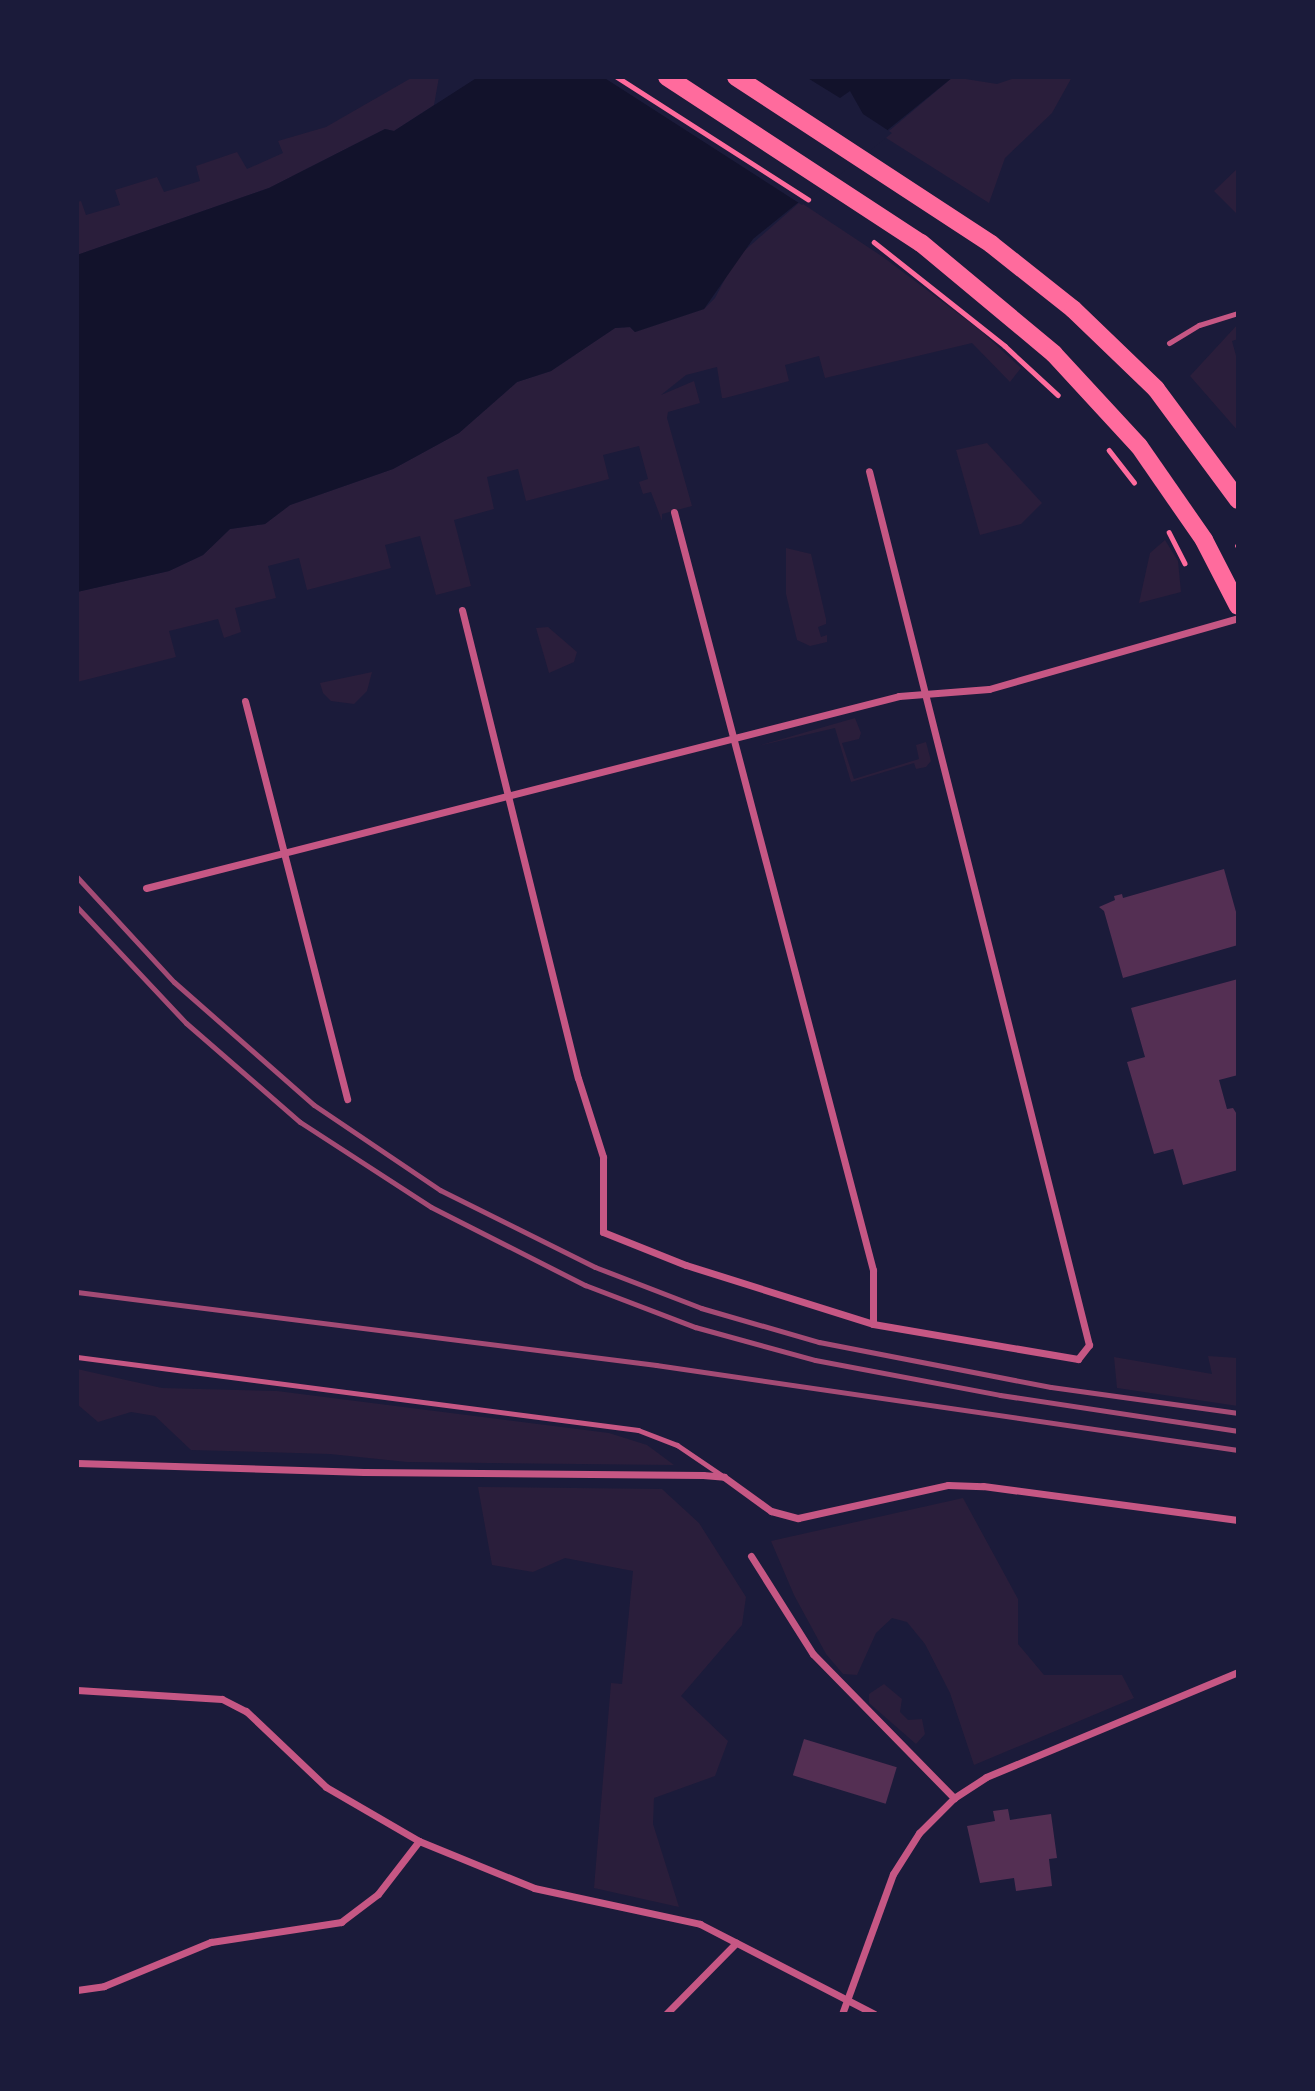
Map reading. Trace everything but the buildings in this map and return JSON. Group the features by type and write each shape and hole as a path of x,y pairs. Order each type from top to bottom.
{"main road":[{"path":"667,77 893,223 1006,311 1091,391 1180,503 1238,606"},
{"path":"736,77 925,199 1033,276 1110,342 1180,416 1238,500"}],"street":[{"path":"462,610 578,1078 603,1157 603,1231 686,1265 873,1324 1054,1358 1078,1359 1085,1354 1086,1334 869,471"},
{"path":"674,512 873,1270 873,1324"},
{"path":"146,888 899,696 989,689 1238,618"},
{"path":"245,701 347,1099"},
{"path":"77,1463 724,1477 772,1511 798,1518 965,1485 1042,1490 1238,1520"},
{"path":"751,1556 813,1654 954,1798"},
{"path":"842,2014 898,1865 919,1833 954,1798 986,1777 1238,1672"},
{"path":"77,1690 222,1699 246,1711 326,1787 419,1841 534,1888 700,1924 874,2014"},
{"path":"77,1990 104,1986 211,1942 341,1922 378,1894 419,1841"},
{"path":"666,2014 736,1943"}],"lane":[{"path":"1169,343 1199,325 1238,313"},
{"path":"77,1357 638,1430 677,1445 724,1477"}],"path":[{"path":"617,77 813,202"},
{"path":"870,239 1005,346 1068,404"},
{"path":"1102,443 1142,492"},
{"path":"1164,526 1185,563"}],"shaded area":[{"path":"413,77 439,77 434,105 394,131 385,129 269,188 77,255 77,202 81,201 86,215 120,205 115,190 157,177 164,192 200,181 196,166 237,152 247,169 283,153 278,141 326,127"},
{"path":"478,77 953,77 753,239 704,309 635,332 630,327 615,328 551,371 517,382 459,433 393,469 290,505 265,524 230,529 203,555 169,571 77,592 77,255 269,188 385,129 394,131"},
{"path":"953,77 997,84 1018,77 1072,77 1052,113 1005,158 989,203 883,136"},
{"path":"1238,168 1238,213 1237,214 1214,191"},
{"path":"800,202 883,257 980,330 1021,368 1010,382 972,343 825,378 819,356 785,365 789,381 725,398 722,398 717,367 686,375 661,395 694,381 700,403 668,412 667,418 692,506 662,514 662,521 651,492 643,494 639,482 648,479 639,446 603,455 609,479 526,501 518,469 487,477 494,509 454,520 471,586 436,595 420,536 385,545 391,568 307,590 299,558 268,566 276,598 235,608 241,632 224,638 218,619 169,631 176,657 77,682 77,592 169,571 203,555 230,529 265,524 290,505 393,469 459,433 517,382 551,371 615,328 630,327 635,332 704,309 715,298 736,258"},
{"path":"1238,324 1238,339 1232,341 1238,363 1238,431 1190,376"},
{"path":"987,443 1042,503 1021,524 980,535 956,450"},
{"path":"1165,540 1178,561 1181,592 1139,603 1150,553"},
{"path":"786,548 811,554 826,619 826,624 818,627 821,637 827,635 827,642 810,646 797,640 786,594"},
{"path":"548,627 577,652 574,662 549,673 536,628"},
{"path":"372,672 367,691 354,704 331,701 323,693 320,683"},
{"path":"855,718 861,733 859,739 842,743 854,779 919,759 916,745 926,742 931,761 926,767 916,769 914,763 851,782 835,728 758,746"},
{"path":"1208,1356 1238,1358 1238,1406 1117,1388 1114,1357 1212,1374"},
{"path":"77,1369 162,1388 277,1391 609,1433 647,1445 674,1465 407,1462 330,1454 191,1450 155,1416 131,1412 98,1422 77,1404"},
{"path":"478,1487 662,1489 699,1523 746,1597 742,1625 681,1696 728,1741 715,1776 654,1798 653,1824 679,1907 594,1888 611,1683 622,1684 633,1571 565,1558 533,1572 492,1565"},
{"path":"963,1498 1018,1599 1018,1644 1044,1675 1122,1675 1134,1698 974,1765 950,1693 925,1644 907,1622 892,1618 876,1633 857,1675 843,1674 826,1654 794,1595 771,1541"},
{"path":"884,1684 902,1699 900,1712 908,1720 922,1719 925,1734 916,1744 869,1703 869,1694"}],"pier":[{"path":"603,77 806,77 840,98 850,91 863,114 892,133 802,205"}],"railway":[{"path":"77,877 174,982 314,1105 440,1190 595,1267 701,1308 819,1342 1051,1387 1238,1413"},
{"path":"77,907 186,1023 300,1122 431,1207 585,1285 695,1327 815,1360 1000,1395 1238,1431"},
{"path":"77,1292 656,1365 1238,1450"}]}
